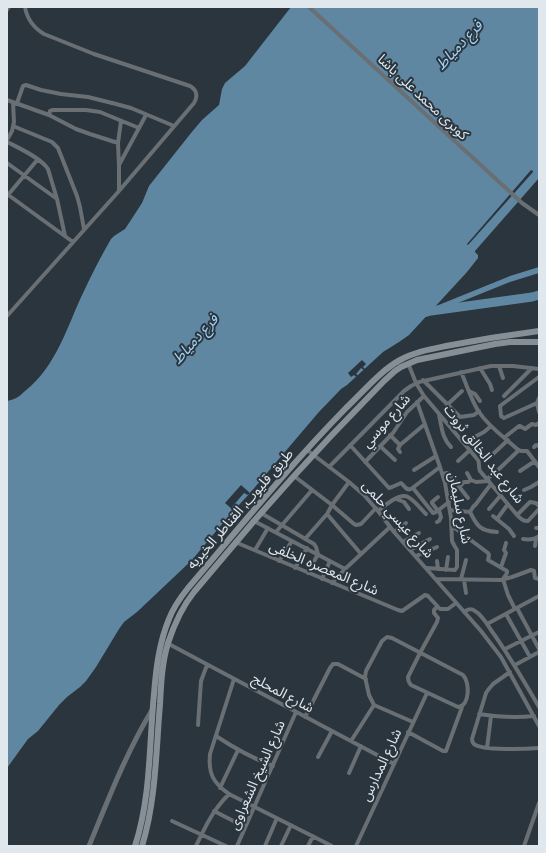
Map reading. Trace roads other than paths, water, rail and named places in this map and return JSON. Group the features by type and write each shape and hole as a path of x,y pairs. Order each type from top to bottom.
{"main road":[{"name":"طريق قليوب, القناطر الخيريه","path":"142,846 151,812 152,710 157,663 169,618 180,598 324,430 384,370 399,360 416,353 454,344 539,331"},
{"name":"طريق قليوب, القناطر الخيريه","path":"135,846 141,824 151,771 162,677 168,644 176,622 187,601 194,592 235,542 313,455 395,371 408,363 426,357 510,342 539,342"}],"street":[{"path":"7,316 119,191 194,103 197,95 194,88 190,86 94,54 44,34 32,25 25,7"},
{"name":"كوبرى محمد على باشا","path":"309,7 522,203 539,215"},
{"path":"66,236 48,169 38,159 7,141 13,126 14,118 12,109 23,86 25,85 61,94 102,100 131,108 174,126"},
{"path":"7,100 49,115 76,129 118,143"},
{"path":"49,115 50,111 53,110 86,110 100,112 139,128"},
{"path":"119,166 146,115"},
{"path":"119,191 118,143 122,120"},
{"path":"13,126 56,144 77,196 82,212 84,229"},
{"path":"38,159 8,194 73,242"},
{"path":"7,163 57,199"},
{"name":"شارع عبد الخالق ثروت","path":"408,363 416,383 424,396 478,460 479,469 517,515 530,502 536,503 539,507"},
{"path":"499,366 503,378"},
{"path":"329,467 404,392 416,383 423,380 480,368 499,366 532,368 538,369 539,376 500,406 501,416 504,418 536,403 539,398"},
{"path":"480,368 492,390"},
{"path":"504,396 532,368"},
{"path":"461,372 471,397 479,411 491,426 519,450 527,451 539,467"},
{"path":"423,380 460,417 474,415 479,411"},
{"path":"469,390 475,394 480,401"},
{"path":"447,405 462,391"},
{"name":"شارع موسي","path":"365,462 390,435 407,412 424,396"},
{"name":"شارع سليمان","path":"416,402 443,474 449,502 452,541 457,550 457,567 455,570 446,570"},
{"path":"536,403 539,412"},
{"path":"439,414 445,442 451,448"},
{"path":"493,454 519,426 525,429 532,424 536,425 539,423"},
{"path":"400,452 398,449 400,446 425,424"},
{"path":"471,438 484,432 491,426"},
{"path":"390,435 400,446"},
{"path":"350,445 388,487 392,488 401,483 409,490 440,466"},
{"path":"380,446 395,460"},
{"path":"534,447 539,446"},
{"name":"شارع عيسي حلمى","path":"307,450 349,482 377,509 394,532 488,639 510,672 539,726"},
{"path":"458,461 470,450"},
{"path":"470,512 489,481 519,450"},
{"path":"414,470 436,456"},
{"path":"520,471 535,461"},
{"path":"467,473 471,480"},
{"path":"443,474 448,474 468,498"},
{"path":"294,476 356,525 361,524 377,509 404,495 409,497 425,513 428,508"},
{"path":"459,486 464,482 471,480 476,482 489,481"},
{"path":"305,538 327,514 349,482"},
{"path":"524,490 539,482"},
{"path":"413,488 433,513 449,502"},
{"path":"276,532 312,490"},
{"path":"489,509 501,495"},
{"path":"413,501 419,497"},
{"path":"437,522 441,519 441,517 432,502 438,497"},
{"path":"396,498 404,502 409,509"},
{"path":"419,507 424,502"},
{"path":"508,504 495,517 509,529 514,536"},
{"path":"517,515 522,520 528,521 539,507"},
{"path":"450,510 470,512"},
{"path":"470,512 477,525 490,532 497,532"},
{"path":"262,513 314,544 318,554 308,573"},
{"path":"327,514 361,554"},
{"path":"254,521 345,569"},
{"path":"394,532 406,523"},
{"path":"452,526 488,553 488,560 506,570 507,572 503,579 508,595 539,649"},
{"path":"332,583 390,527"},
{"path":"255,550 268,528"},
{"path":"403,542 419,533"},
{"path":"523,539 537,537 535,546"},
{"path":"410,550 430,539"},
{"path":"279,561 292,541"},
{"name":"شارع المعصره الخلفى","path":"235,542 398,610 405,610 425,595 428,596 437,607"},
{"path":"501,567 506,553 504,550 506,543"},
{"path":"416,556 437,547"},
{"path":"295,568 307,548"},
{"path":"427,568 446,570 448,557"},
{"path":"437,560 438,569"},
{"path":"466,560 462,580 466,593"},
{"path":"322,579 330,561"},
{"path":"436,579 503,579 531,570 534,571 535,578 539,579"},
{"path":"487,624 539,596"},
{"path":"456,603 448,609 440,609 437,607 434,610 434,613 438,618 437,622 420,653 408,677 408,680 409,684 458,707 462,707"},
{"path":"464,612 467,609 476,612 487,624 505,649 539,707"},
{"path":"506,614 530,657"},
{"path":"505,649 539,632"},
{"path":"408,732 443,751 446,751 467,697 467,682 465,677 392,638 387,637 382,641 366,671 365,677 369,694 374,705 413,722"},
{"name":"شارع المحلج","path":"162,641 394,764"},
{"path":"515,665 539,652"},
{"path":"305,717 333,664 338,664 366,679"},
{"path":"198,725 201,681 207,665"},
{"path":"510,672 493,684 486,693 472,738 473,744 487,748 539,748"},
{"path":"234,679 210,754 209,762 213,778 220,788 229,794 313,836 326,845 332,846"},
{"name":"شارع المدارس","path":"356,846 427,693"},
{"path":"351,741 374,705"},
{"path":"89,846 136,737 152,710"},
{"name":"شارع الشيخ الشعراوى","path":"237,846 296,712"},
{"path":"479,714 513,718 534,716"},
{"path":"487,748 491,716"},
{"path":"318,757 332,731"},
{"path":"216,736 249,756 273,766"},
{"path":"349,772 361,746"},
{"path":"220,788 238,750"},
{"path":"196,846 214,811 229,794"},
{"path":"524,846 538,811 539,803"},
{"path":"214,811 245,827"},
{"path":"266,846 277,818"},
{"path":"172,821 226,846"},
{"path":"282,846 291,825"},
{"path":"308,846 313,836"}],"water":[{"name":"فرع دمياط","path":"291,7 539,7 539,178 475,251 478,258 467,272 409,335 383,352 341,389 318,413 192,560 137,612 124,622 86,681 59,705 38,731 28,739 7,768 7,401 15,399 21,395 45,370 60,345 87,285 111,239 125,229 142,203 149,186 202,120 219,105 222,89 225,83 245,66","holes":["531,170 533,171 469,244 467,245"]}],"waterway":[{"path":"431,311 510,279 539,270"},
{"path":"420,314 431,311 539,295"}]}
